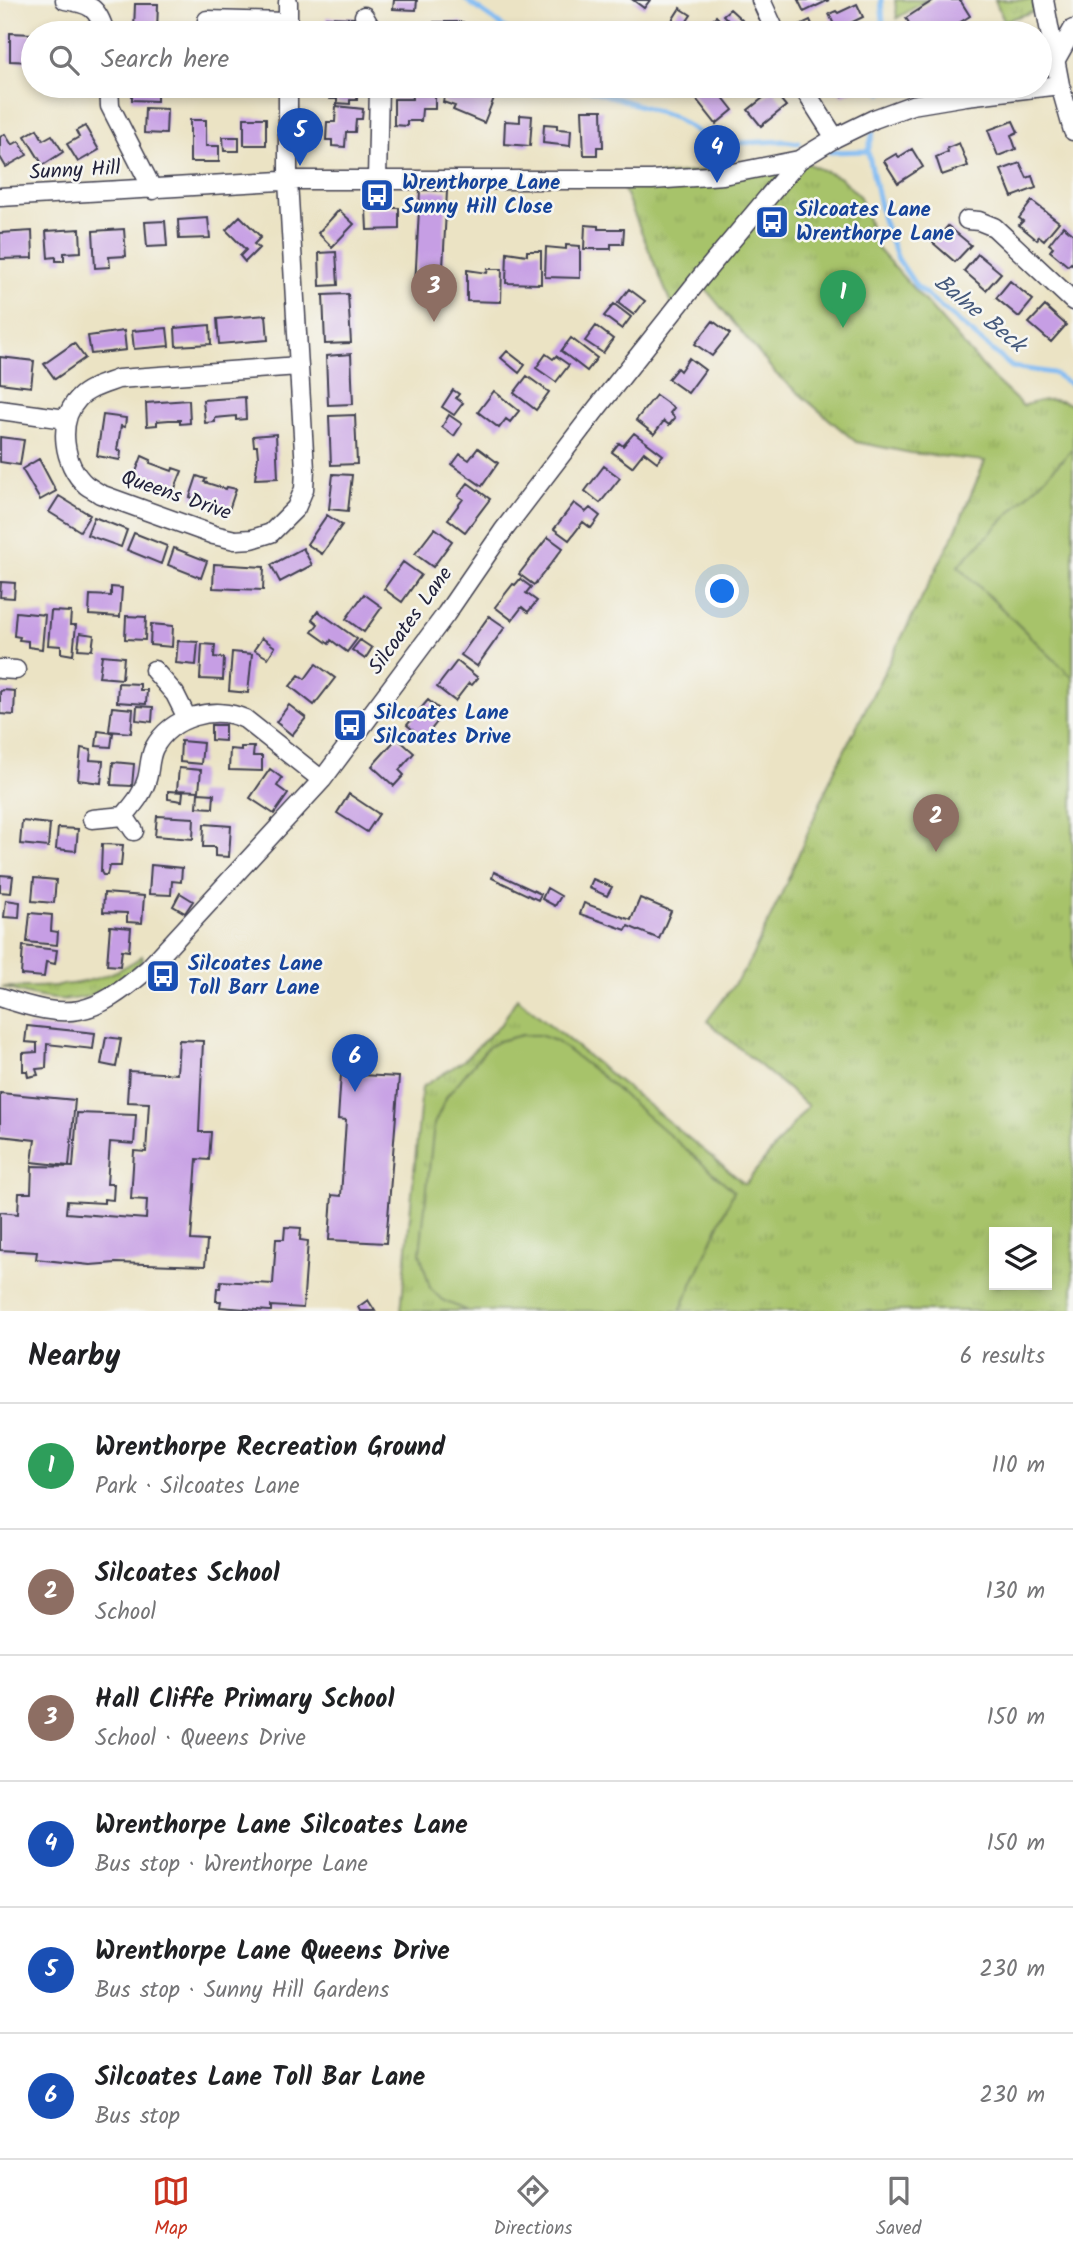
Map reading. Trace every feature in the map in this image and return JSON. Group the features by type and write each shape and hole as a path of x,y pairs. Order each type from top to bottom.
{"street":[{"path":"65,0 85,4 100,15 102,21"},
{"path":"761,0 771,21"},
{"path":"1044,0 1048,21"},
{"path":"288,2 288,21"},
{"path":"364,16 367,21"},
{"path":"207,20 217,21"},
{"path":"1055,61 1073,29"},
{"path":"1052,44 1073,131"},
{"path":"1052,86 1060,85"},
{"path":"110,98 110,106 153,190"},
{"name":"Queens Drive","path":"66,419 67,452 75,470 85,484 100,494 214,536 235,540 252,539 271,533 296,508 304,489 305,469 288,181 288,98"},
{"path":"377,179 379,98"},
{"path":"810,98 835,138"},
{"path":"799,160 874,119 912,105 954,98"},
{"name":"Sunny Hill","path":"0,197 288,181 652,180 723,175 799,160"},
{"name":"Silcoates Lane","path":"0,997 52,1012 78,1011 101,1004 119,994 158,959 322,780 446,614 503,531 589,419 701,277 799,160"},
{"path":"967,220 1000,222 1072,298"},
{"path":"0,410 66,419 79,398 99,385 118,379 299,366"},
{"path":"153,670 175,694 187,718"},
{"path":"92,819 124,816 143,790 155,747 162,737 187,718 218,712 232,713 245,719 322,780"},
{"path":"124,816 134,831"}],"green space":[{"path":"895,0 927,0 897,18"},
{"path":"995,0 1044,0 1045,8 1004,21"},
{"path":"799,160 841,178 860,197 878,249 995,380 1023,406 1048,400 1073,405 1073,1311 401,1311 422,1087 463,1061 502,1023 517,998 745,1184 808,1106 707,1021 747,967 833,773 957,528 985,461 911,453 856,442 776,374 699,281 674,311 620,180"},
{"path":"1073,449 1073,678 958,566"},
{"path":"142,956 143,960 125,976 93,995 77,999 43,998 2,987 75,984 109,974"},
{"path":"522,1035 539,1035 556,1041 600,1075 734,1191 680,1311 467,1311 442,1300 430,1288 420,1253 434,1124 447,1096 487,1048 499,1041"}],"building":[{"path":"394,0 417,0 416,10 393,9"},
{"path":"633,0 650,0 644,8"},
{"path":"798,0 829,0 804,12"},
{"path":"934,0 960,0 970,16 962,21 908,21 906,18"},
{"path":"135,4 158,4 157,21 134,21"},
{"path":"857,4 863,17 855,21 832,21 829,14 836,11 838,13"},
{"path":"680,8 691,15 687,21 672,21"},
{"path":"730,9 742,20 728,21 723,15"},
{"path":"326,17 354,18 354,21 326,21"},
{"path":"10,33 21,33 21,61 10,61"},
{"path":"132,98 157,98 157,101"},
{"path":"357,98 357,100 350,100 350,104 337,103 337,99 330,99"},
{"path":"435,98 435,109 422,109 421,121 407,121 407,126 394,125 394,99"},
{"path":"444,98 494,98 484,123 453,110 455,106 443,102"},
{"path":"695,98 724,98 733,110 716,124"},
{"path":"763,98 780,98 786,106 761,126 748,110"},
{"path":"336,106 363,109 362,119 356,119 355,132 346,132 345,147 332,146 332,140 326,140 327,122 335,122"},
{"path":"145,108 167,109 166,134 144,133"},
{"path":"582,110 602,110 603,147 597,147 597,155 584,155"},
{"path":"520,115 532,116 530,146 504,144 505,121 520,122"},
{"path":"244,118 266,118 266,145 244,145"},
{"path":"190,120 206,120 206,146 219,146 219,162 190,162"},
{"path":"1013,121 1018,132 1011,135 1016,149 998,156 988,130"},
{"path":"544,124 571,130 570,146 543,143"},
{"path":"85,126 99,150 78,162 67,144 79,137 76,131"},
{"path":"37,129 43,140 52,135 63,152 43,165 25,136"},
{"path":"5,134 12,145 19,141 27,155 6,167 0,157 0,137"},
{"path":"223,137 239,137 239,151 224,151"},
{"path":"959,143 968,166 942,175 936,157"},
{"path":"912,149 923,167 898,183 884,161 896,154 899,157"},
{"path":"1020,163 1027,178 1032,176 1036,188 1012,197 1001,170"},
{"path":"420,190 447,191 442,287 415,286"},
{"path":"1032,201 1059,222 1044,240 1039,236 1037,240 1019,225 1023,221 1019,218"},
{"path":"399,208 399,229 367,230 366,209"},
{"path":"339,210 354,224 332,247 318,233"},
{"path":"240,216 261,237 254,244 259,248 245,262 240,256 246,250 226,230"},
{"path":"208,218 210,238 179,239 178,220"},
{"path":"165,221 167,246 147,247 145,222"},
{"path":"585,225 598,226 598,229 624,229 623,244 611,244 611,249 584,249"},
{"path":"948,226 971,245 955,262 933,243"},
{"path":"1063,226 1073,234 1073,265 1071,263 1068,266 1050,251 1053,247 1049,244"},
{"path":"80,229 81,252 64,253 64,261 56,261 56,257 48,258 46,231"},
{"path":"124,229 126,256 109,257 110,267 95,268 93,231"},
{"path":"32,231 33,258 0,259 0,233"},
{"path":"566,245 580,246 580,278 545,277 546,247 566,249"},
{"path":"527,251 541,251 541,284 506,283 507,252 527,255"},
{"path":"336,252 338,285 320,286 319,253"},
{"path":"978,254 1001,273 986,290 964,271"},
{"path":"488,269 502,269 501,302 467,301 467,270 487,273"},
{"path":"1010,281 1033,300 1019,317 996,298"},
{"path":"629,289 645,301 634,315 618,303"},
{"path":"348,294 351,343 325,344 323,295"},
{"path":"614,304 631,317 622,329 604,316"},
{"path":"1045,306 1066,325 1051,342 1029,323"},
{"path":"266,315 268,340 219,344 217,319"},
{"path":"713,321 730,334 712,356 695,344"},
{"path":"210,325 211,344 176,346 175,328"},
{"path":"596,326 613,339 603,353 585,341"},
{"path":"167,328 169,346 134,349 132,331"},
{"path":"124,331 126,350 91,354 88,336"},
{"path":"571,338 597,358 587,371 561,351"},
{"path":"74,343 85,358 55,379 44,364"},
{"path":"507,351 525,365 519,373 501,358"},
{"path":"351,354 353,404 328,405 326,356"},
{"path":"546,354 553,359 556,356 569,365 556,382 536,368"},
{"path":"0,357 34,361 31,387 0,383"},
{"path":"689,358 705,370 688,393 668,379 677,368 680,371"},
{"path":"527,376 549,392 536,410 514,393"},
{"path":"453,390 459,394 456,398 463,403 454,415 442,407"},
{"path":"494,391 519,411 510,422 506,419 499,428 478,412"},
{"path":"656,395 674,408 670,413 675,418 669,425 664,421 654,434 636,420"},
{"path":"245,397 246,419 236,420 236,416 215,418 215,422 205,423 203,400"},
{"path":"189,400 190,423 180,424 180,420 169,420 157,421 157,425 147,426 146,403"},
{"path":"103,415 126,418 125,427 121,426 117,450 121,451 120,460 97,456"},
{"path":"355,415 357,464 331,465 329,416"},
{"path":"449,415 462,424 454,436 442,427"},
{"path":"634,433 663,455 657,462 644,452 632,467 612,452 619,443 623,446"},
{"path":"276,434 278,478 255,479 258,457 253,436"},
{"path":"0,437 24,440 20,465 0,462"},
{"path":"478,448 498,463 482,486 452,465 460,454 469,460"},
{"path":"142,456 151,460 150,463 172,471 173,468 182,471 173,493 134,477"},
{"path":"39,459 56,491 40,500 22,469"},
{"path":"604,466 620,478 600,503 585,491"},
{"path":"333,474 352,475 348,511 329,509"},
{"path":"197,476 206,479 204,482 226,489 236,489 229,510 190,497"},
{"path":"468,483 490,499 465,532 448,519 463,499 458,496"},
{"path":"59,496 90,515 80,531 49,512"},
{"path":"574,503 586,512 590,508 600,516 591,528 583,522 569,540 554,529"},
{"path":"327,515 342,525 322,554 307,544"},
{"path":"94,517 127,530 121,547 87,535"},
{"path":"435,528 452,541 433,567 415,554"},
{"path":"134,533 167,546 161,564 127,550"},
{"path":"548,537 563,548 534,585 519,574"},
{"path":"174,548 207,561 201,578 168,565"},
{"path":"303,548 312,565 280,582 271,565"},
{"path":"403,562 421,575 402,602 384,589"},
{"path":"214,564 264,567 263,590 213,588"},
{"path":"520,579 531,587 526,593 537,601 528,612 522,607 512,620 495,607"},
{"path":"1,582 15,583 14,598 0,597"},
{"path":"111,587 122,588 120,617 89,615 90,595 111,596"},
{"path":"364,594 382,607 364,632 346,619"},
{"path":"51,611 71,612 70,625 76,625 73,655 61,653 61,646 48,645"},
{"path":"318,611 357,639 347,652 331,640 329,644 312,632 318,624 312,619"},
{"path":"16,612 45,615 42,649 28,647 28,641 14,636"},
{"path":"126,616 146,617 145,640 125,639"},
{"path":"489,616 505,627 477,666 461,655"},
{"path":"151,624 173,626 172,647 150,645"},
{"path":"80,633 94,635 92,650 78,649"},
{"path":"262,638 275,647 268,658 254,650"},
{"path":"360,640 372,648 365,659 352,650"},
{"path":"178,641 198,642 196,665 176,663"},
{"path":"202,644 215,645 214,657 224,658 223,680 200,679"},
{"path":"232,652 252,654 248,693 229,691"},
{"path":"102,655 124,657 122,679 99,677"},
{"path":"457,661 478,678 472,685 469,683 455,701 437,687"},
{"path":"316,664 335,678 314,705 290,686 299,675 305,679"},
{"path":"118,683 140,684 140,690 147,690 146,704 117,702"},
{"path":"2,690 15,691 14,715 0,714"},
{"path":"428,700 444,713 430,731 434,734 428,742 407,725"},
{"path":"289,705 306,718 292,735 276,722"},
{"path":"137,706 153,707 152,722 136,720"},
{"path":"112,707 133,709 131,733 109,731"},
{"path":"211,725 225,725 225,741 211,740"},
{"path":"98,731 113,733 111,747 96,746"},
{"path":"397,738 414,753 399,770 404,775 394,786 372,766"},
{"path":"181,741 203,743 201,764 180,762"},
{"path":"241,747 254,747 253,756 262,756 262,771 229,770 230,749 241,750"},
{"path":"81,748 91,750 90,760 103,761 101,783 78,780"},
{"path":"113,762 134,764 132,786 111,785"},
{"path":"179,768 201,770 199,791 177,790"},
{"path":"270,769 282,778 277,786 288,794 274,814 250,798"},
{"path":"168,791 183,792 182,801 168,799"},
{"path":"198,793 214,794 213,808 197,807"},
{"path":"349,794 379,814 367,832 337,813"},
{"path":"157,816 194,818 193,839 155,836"},
{"path":"22,821 50,824 48,847 20,844"},
{"path":"204,824 231,826 229,857 215,856 215,847 203,847"},
{"path":"58,828 78,829 76,851 56,849"},
{"path":"102,844 123,845 121,866 109,866 107,875 101,872"},
{"path":"151,865 182,868 181,882 172,881 171,895 149,894"},
{"path":"494,872 541,894 538,900 492,878"},
{"path":"0,875 13,876 11,893 0,892"},
{"path":"34,878 56,880 54,903 32,901"},
{"path":"593,879 612,887 607,896 589,888"},
{"path":"547,888 561,896 555,906 542,899"},
{"path":"104,893 144,896 142,923 127,922 127,913 103,912"},
{"path":"180,893 193,901 185,913 173,906"},
{"path":"640,898 671,911 659,939 628,926 626,930 580,914 584,903 631,920"},
{"path":"6,900 20,902 19,918 4,917"},
{"path":"30,913 52,915 51,931 58,932 57,945 27,942"},
{"path":"110,926 131,928 129,951 122,950 120,966 107,965"},
{"path":"23,946 57,950 55,964 46,962 44,977 21,975"},
{"path":"27,1026 95,1033 93,1049 47,1044 46,1068 36,1069 38,1075 28,1077 27,1071 23,1071 23,1053 37,1052 37,1043 25,1042"},
{"path":"106,1037 121,1039 116,1067 101,1064"},
{"path":"179,1040 203,1041 199,1132 211,1132 209,1160 197,1159 191,1240 207,1241 205,1266 116,1263 90,1265 36,1259 37,1252 0,1250 0,1212 18,1214 19,1193 31,1193 32,1166 73,1167 77,1113 136,1115 134,1144 110,1142 107,1184 114,1184 113,1200 104,1199 104,1203 67,1201 66,1213 146,1219 147,1200 131,1199 134,1151 146,1152 149,1103 127,1102 129,1071 177,1074"},
{"path":"341,1074 399,1077 386,1243 329,1240 332,1195 341,1196 346,1120 338,1119"},
{"path":"0,1093 75,1100 69,1166 32,1162 35,1140 0,1136"},
{"path":"285,1227 301,1228 300,1240 308,1241 303,1308 271,1306 269,1311 220,1307 221,1301 216,1301 217,1288 220,1288 221,1281 273,1284 276,1239 284,1239"},
{"path":"368,1300 375,1311 360,1311 358,1307"}],"waterway":[{"name":"Balne Beck","path":"466,0 495,21"},
{"path":"881,0 883,21"},
{"name":"Balne Beck","path":"616,98 672,116 717,144 785,141 799,143"},
{"name":"Balne Beck","path":"873,133 868,151 883,220 898,259 916,286 1012,367 1053,373 1073,386"},
{"name":"Balne Beck","path":"830,152 868,151"}],"place":[{"name":"Wrenthorpe Lane Queens Drive","path":"300,166"},
{"name":"Wrenthorpe Lane Silcoates Lane","path":"717,183"},
{"name":"Wrenthorpe Lane Sunny Hill Close","path":"377,195"},
{"name":"Silcoates Lane Wrenthorpe Lane","path":"772,222"},
{"name":"Hall Cliffe Primary School","path":"434,322"},
{"name":"Wrenthorpe Recreation Ground","path":"843,328"},
{"name":"Silcoates Lane Silcoates Drive","path":"350,725"},
{"name":"Silcoates School","path":"936,852"},
{"name":"Silcoates Lane Toll Barr Lane","path":"163,976"},
{"name":"Silcoates Lane Toll Bar Lane","path":"355,1092"}]}
